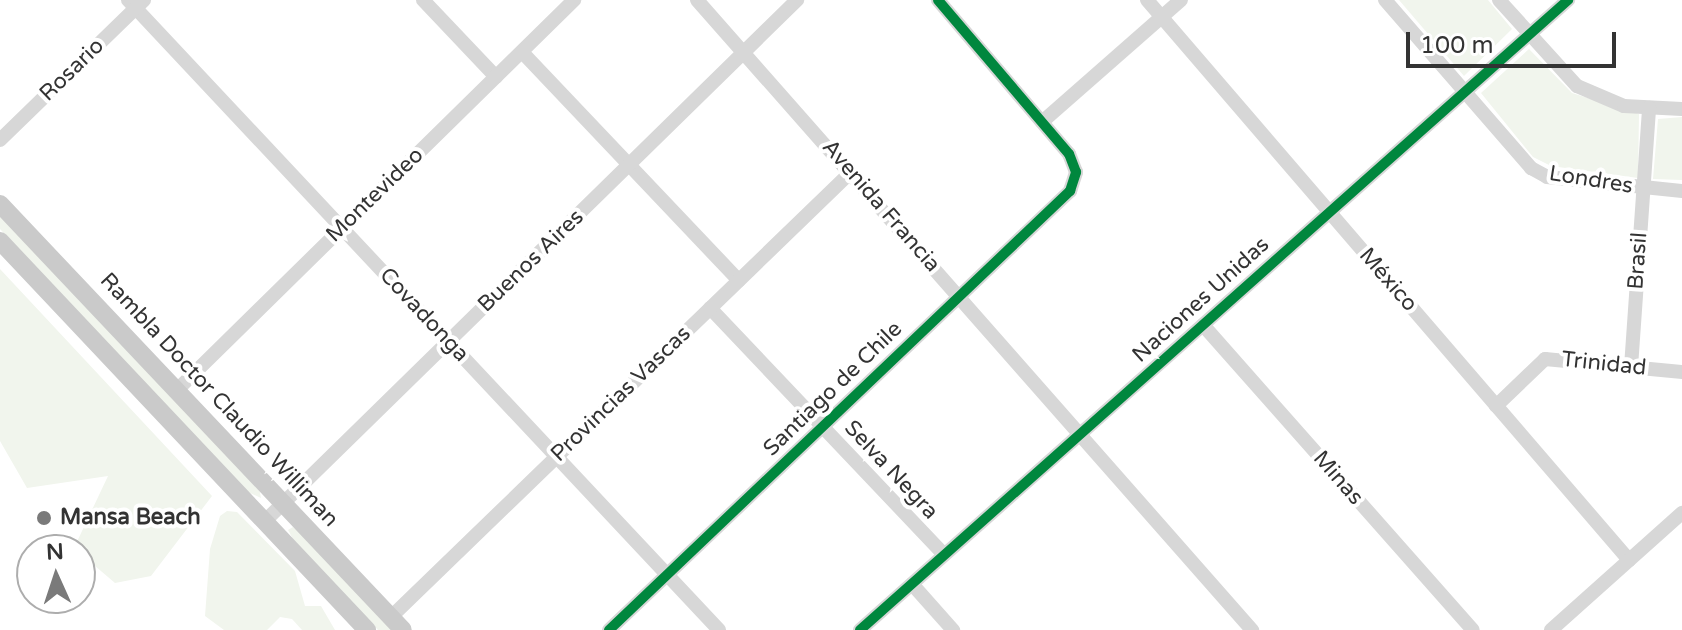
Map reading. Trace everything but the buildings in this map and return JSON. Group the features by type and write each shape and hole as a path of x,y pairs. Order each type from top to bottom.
{"main road":[{"name":"Rambla Doctor Claudio Williman","path":"0,204 397,623"},
{"path":"0,241 367,630"}],"street":[{"path":"423,0 496,77"},
{"name":"Montevideo","path":"177,390 574,0"},
{"name":"Avenida Francia","path":"697,0 1252,630"},
{"name":"Buenos Aires","path":"265,521 797,0"},
{"path":"938,0 1042,122 1181,0"},
{"name":"México","path":"1147,0 1629,560"},
{"name":"Londres","path":"1385,0 1531,168 1547,177 1682,191"},
{"path":"1499,0 1577,86 1624,106 1682,109"},
{"name":"Naciones Unidas","path":"860,630 1568,0"},
{"name":"Rosario","path":"0,140 136,3"},
{"name":"Covadonga","path":"136,3 719,630"},
{"path":"522,52 739,281"},
{"name":"Brasil","path":"1631,367 1649,108"},
{"name":"Santiago de Chile","path":"609,630 1070,191 1076,172 1042,122"},
{"name":"Provincias Vascas","path":"397,623 556,456 851,172"},
{"name":"Selva Negra","path":"710,308 944,555"},
{"name":"Minas","path":"1203,325 1473,630"},
{"name":"Trinidad","path":"1496,406 1545,359 1682,372"},
{"path":"1551,630 1682,513"},
{"path":"912,584 953,630"},
{"path":"1564,618 1577,630"}],"shaded area":[{"path":"1399,0 1488,0 1512,29 1464,76"},
{"path":"1529,49 1572,93 1639,114 1638,178 1551,166 1533,157 1481,93"},
{"path":"1682,117 1682,180 1653,179 1658,119"},
{"path":"0,213 259,488 261,498 248,492 0,229"},
{"path":"0,269 212,496 151,576 115,583 96,567 96,534 81,534 108,476 27,488 0,441"},
{"path":"227,511 237,512 295,571 305,606 321,606 335,630 302,630 292,619 280,617 267,630 224,630 205,616 210,549 220,516"},
{"path":"293,527 393,630 378,630 293,539 288,530"}],"cycle path":[{"path":"609,630 1070,191 1076,172 1069,154 938,0"},
{"path":"860,630 1568,0"}],"place":[{"name":"Mansa Beach","path":"44,518"}]}
